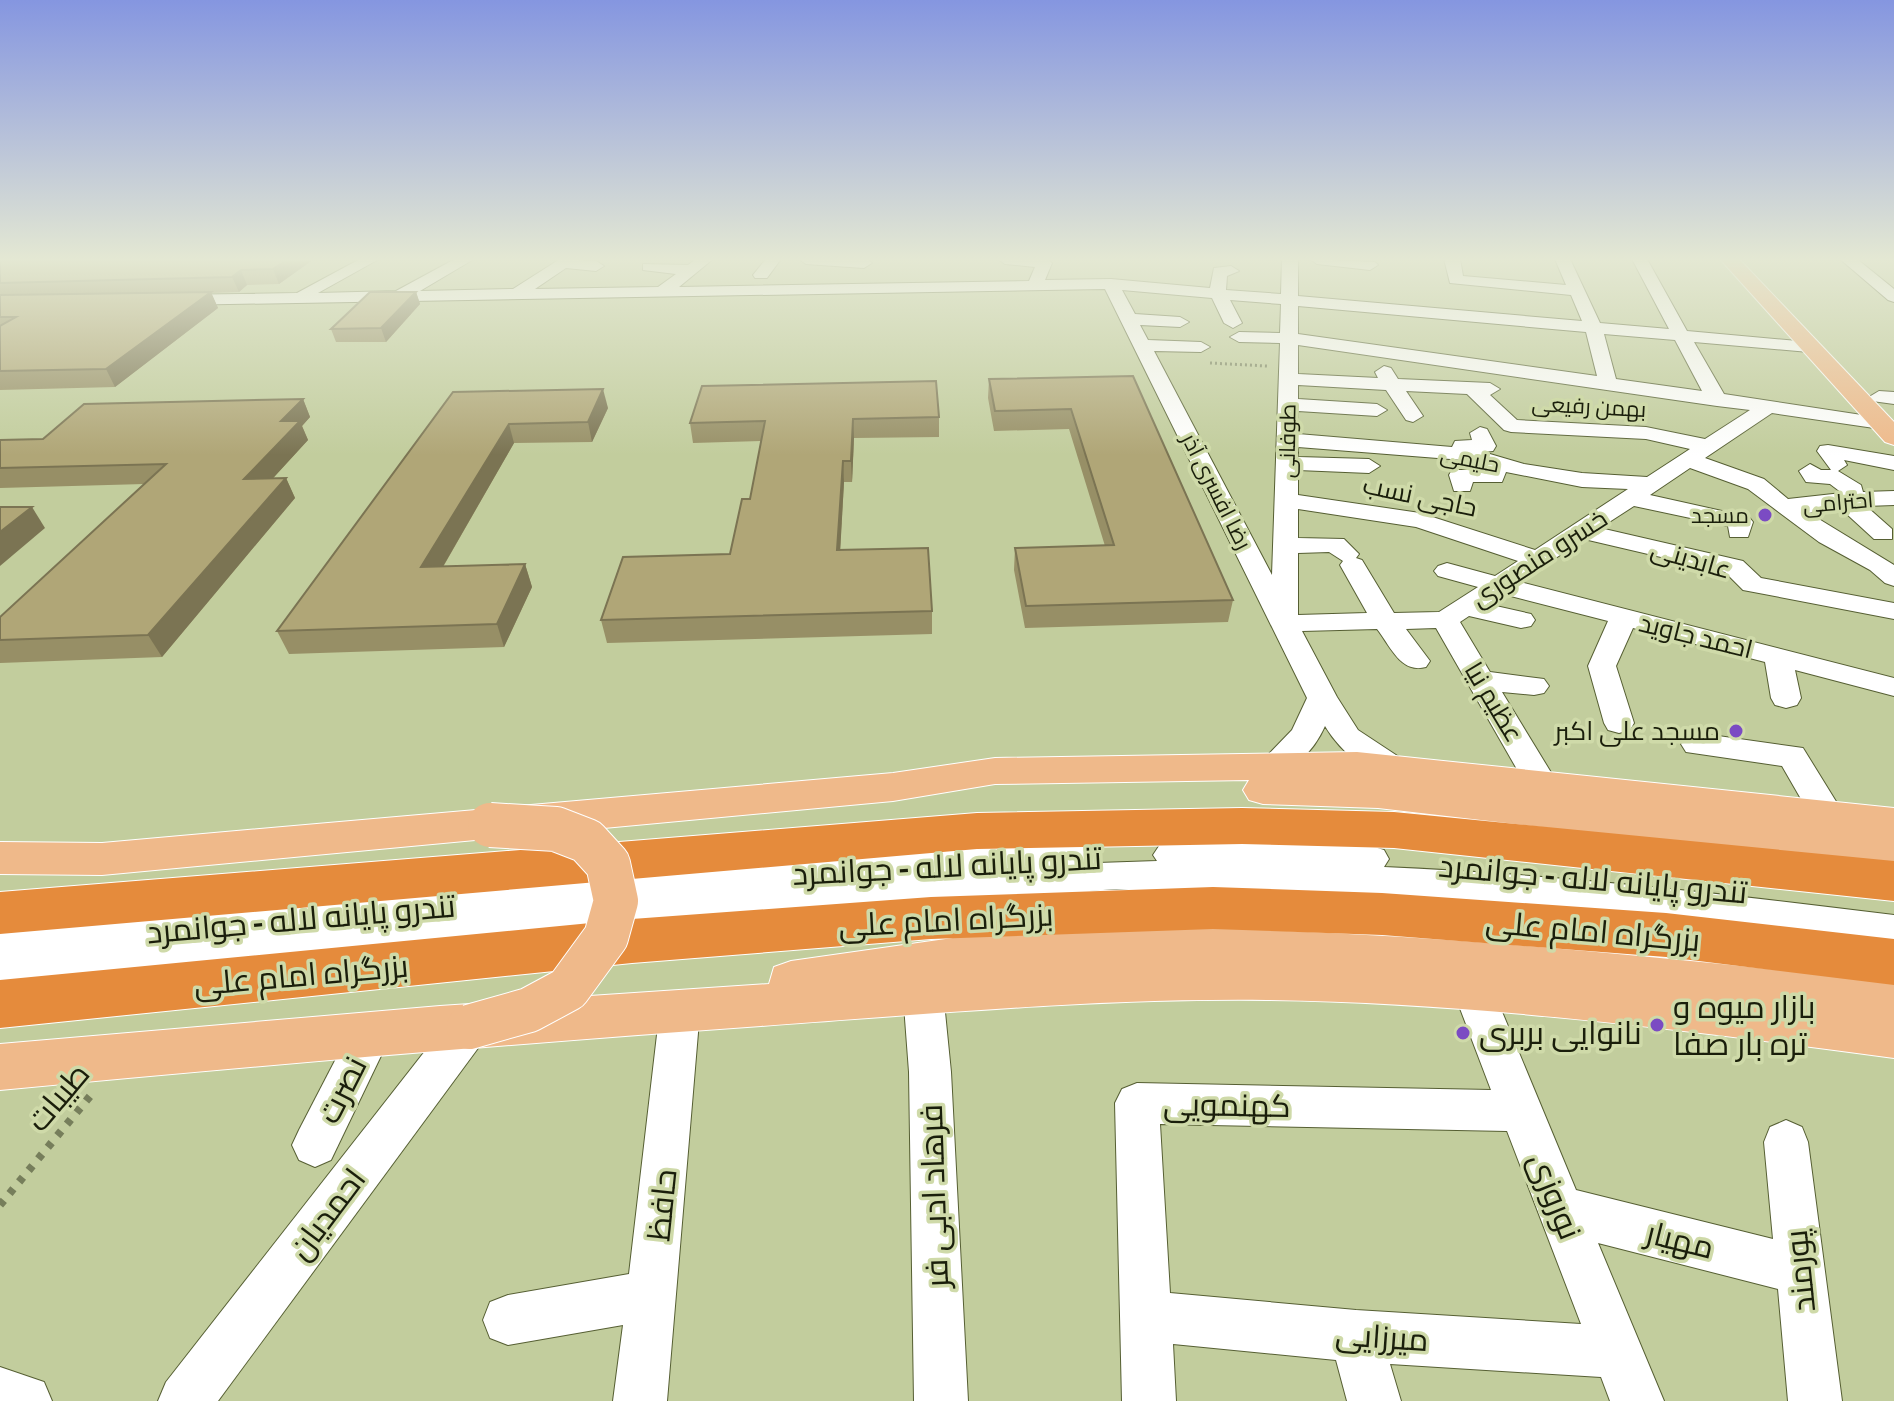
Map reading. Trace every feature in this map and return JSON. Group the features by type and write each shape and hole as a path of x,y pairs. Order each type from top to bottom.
{"highway":[{"path":"0,913 977,831 1242,826 1394,830 1894,881"},
{"name":"بزرگراه امام علی","path":"0,1004 632,941 931,918 1213,908 1382,914 1666,935 1894,962"}],"main road":[{"path":"1788,324 1809,347 1884,413"},
{"path":"1808,324 1884,413"},
{"path":"1809,347 1832,349"},
{"path":"0,872 102,859 893,787 995,771 1357,765 1894,823"},
{"path":"893,787 1284,790 1378,794 1894,852"},
{"path":"469,1027 529,1010 568,989 606,937 616,901 608,864 587,841 556,829 490,825"},
{"path":"0,858 102,859"},
{"path":"689,1009 800,978 1009,949 1158,946 1298,948 1392,955 1720,983 1894,1004"},
{"path":"0,1067 1019,984 1182,980 1473,990 1722,1013 1894,1036"}],"street":[{"name":"رضا افسری آذر","path":"1134,324 1322,698 1347,737 1394,769"},
{"path":"1233,324 1236,330 1768,407 1884,413"},
{"name":"طوفانی","path":"1284,623 1289,324"},
{"path":"1371,324 1373,350 1413,416"},
{"path":"1577,324 1809,347"},
{"path":"1592,324 1608,384"},
{"path":"1675,324 1717,400"},
{"path":"1140,339 1181,328"},
{"path":"1516,371 1517,333"},
{"path":"1140,339 1201,347"},
{"path":"1452,361 1456,339"},
{"path":"1479,388 1489,367"},
{"path":"1288,373 1508,390"},
{"path":"1568,378 1585,396"},
{"name":"بهمن رفیعی","path":"1479,388 1511,426 1632,431 1709,446"},
{"path":"1636,407 1742,424"},
{"name":"خسرو منصوری","path":"1284,623 1385,621 1455,614 1768,407"},
{"path":"1288,410 1377,410"},
{"path":"1288,410 1339,423"},
{"path":"1464,454 1463,446 1485,446 1480,433"},
{"name":"حلیمی","path":"1287,451 1435,444 1496,464 1591,471 1652,484"},
{"path":"1287,451 1382,467"},
{"path":"1836,465 1828,451 1894,463"},
{"path":"1688,460 1773,491 1828,537 1879,565 1894,578"},
{"path":"1462,486 1460,475 1494,477 1496,464"},
{"path":"1810,471 1814,477 1835,477 1883,534"},
{"name":"احترامی","path":"1773,491 1818,506 1813,501 1894,498"},
{"path":"1630,498 1741,522 1739,532"},
{"name":"حاجی نسب","path":"1286,500 1420,520 1538,559"},
{"name":"عابدینی","path":"1579,531 1647,555 1734,566 1752,584 1894,611"},
{"path":"1285,546 1335,544 1350,559 1385,621 1416,661"},
{"name":"احمد جاوید","path":"1447,571 1623,618 1720,656 1778,657 1894,687"},
{"path":"1720,579 1752,584 1764,609"},
{"path":"1824,597 1833,623"},
{"path":"1455,614 1521,620"},
{"name":"عظیم نیا","path":"1455,614 1480,680 1542,784"},
{"path":"1619,723 1602,666 1623,618"},
{"path":"1778,657 1786,698"},
{"path":"1480,680 1534,686"},
{"path":"1273,766 1305,736 1322,698"},
{"path":"1697,744 1792,756 1828,816"},
{"name":"تندرو پایانه لاله - جوانمرد","path":"0,946 851,870 1127,855 1263,854 1436,864 1894,911"},
{"path":"0,967 762,900 1117,875 1234,875 1471,885 1718,908 1894,930"},
{"name":"نوروزی","path":"1473,990 1637,1401"},
{"name":"فرهاد ادبی فر","path":"923,992 930,1072 941,1401"},
{"name":"حافظ","path":"640,1401 689,1009"},
{"name":"احمدیان","path":"185,1401 469,1027"},
{"name":"نصرت","path":"315,1145 370,1035"},
{"name":"کهنمویی","path":"1149,1401 1137,1103 1520,1111"},
{"name":"پورمند","path":"1786,1142 1815,1401"},
{"name":"مهیار","path":"1561,1210 1799,1270"},
{"path":"508,1320 652,1295"},
{"name":"میرزایی","path":"1146,1316 1356,1336 1618,1352"},
{"path":"1356,1336 1374,1401"},
{"path":"0,1394 25,1401"}],"path":[{"path":"1140,339 1288,373"},
{"name":"طیبات","path":"0,1205 123,1056"}],"building":[{"path":"167,324 106,369 0,371 0,326"},
{"path":"336,324 385,324 381,328 331,329"},
{"path":"1133,376 1233,600 1026,606 1015,548 1114,545 1071,409 995,411 989,379"},
{"path":"936,381 939,417 853,419 851,461 843,461 837,550 928,548 932,611 601,620 623,557 730,554 742,499 750,499 765,421 690,423 702,386"},
{"path":"603,389 588,422 509,424 421,567 525,564 497,624 277,631 453,392"},
{"path":"303,399 281,421 300,421 244,479 286,478 148,635 0,640 0,617 166,464 0,468 0,440 43,439 84,404"},
{"path":"0,507 32,507 0,532"}],"place":[{"name":"مسجد","path":"1765,515"},
{"name":"مسجد علی اکبر","path":"1736,731"},
{"name":"بازار میوه و تره بار صفا","path":"1657,1025"},
{"name":"نانوایی بربری","path":"1463,1033"}]}
